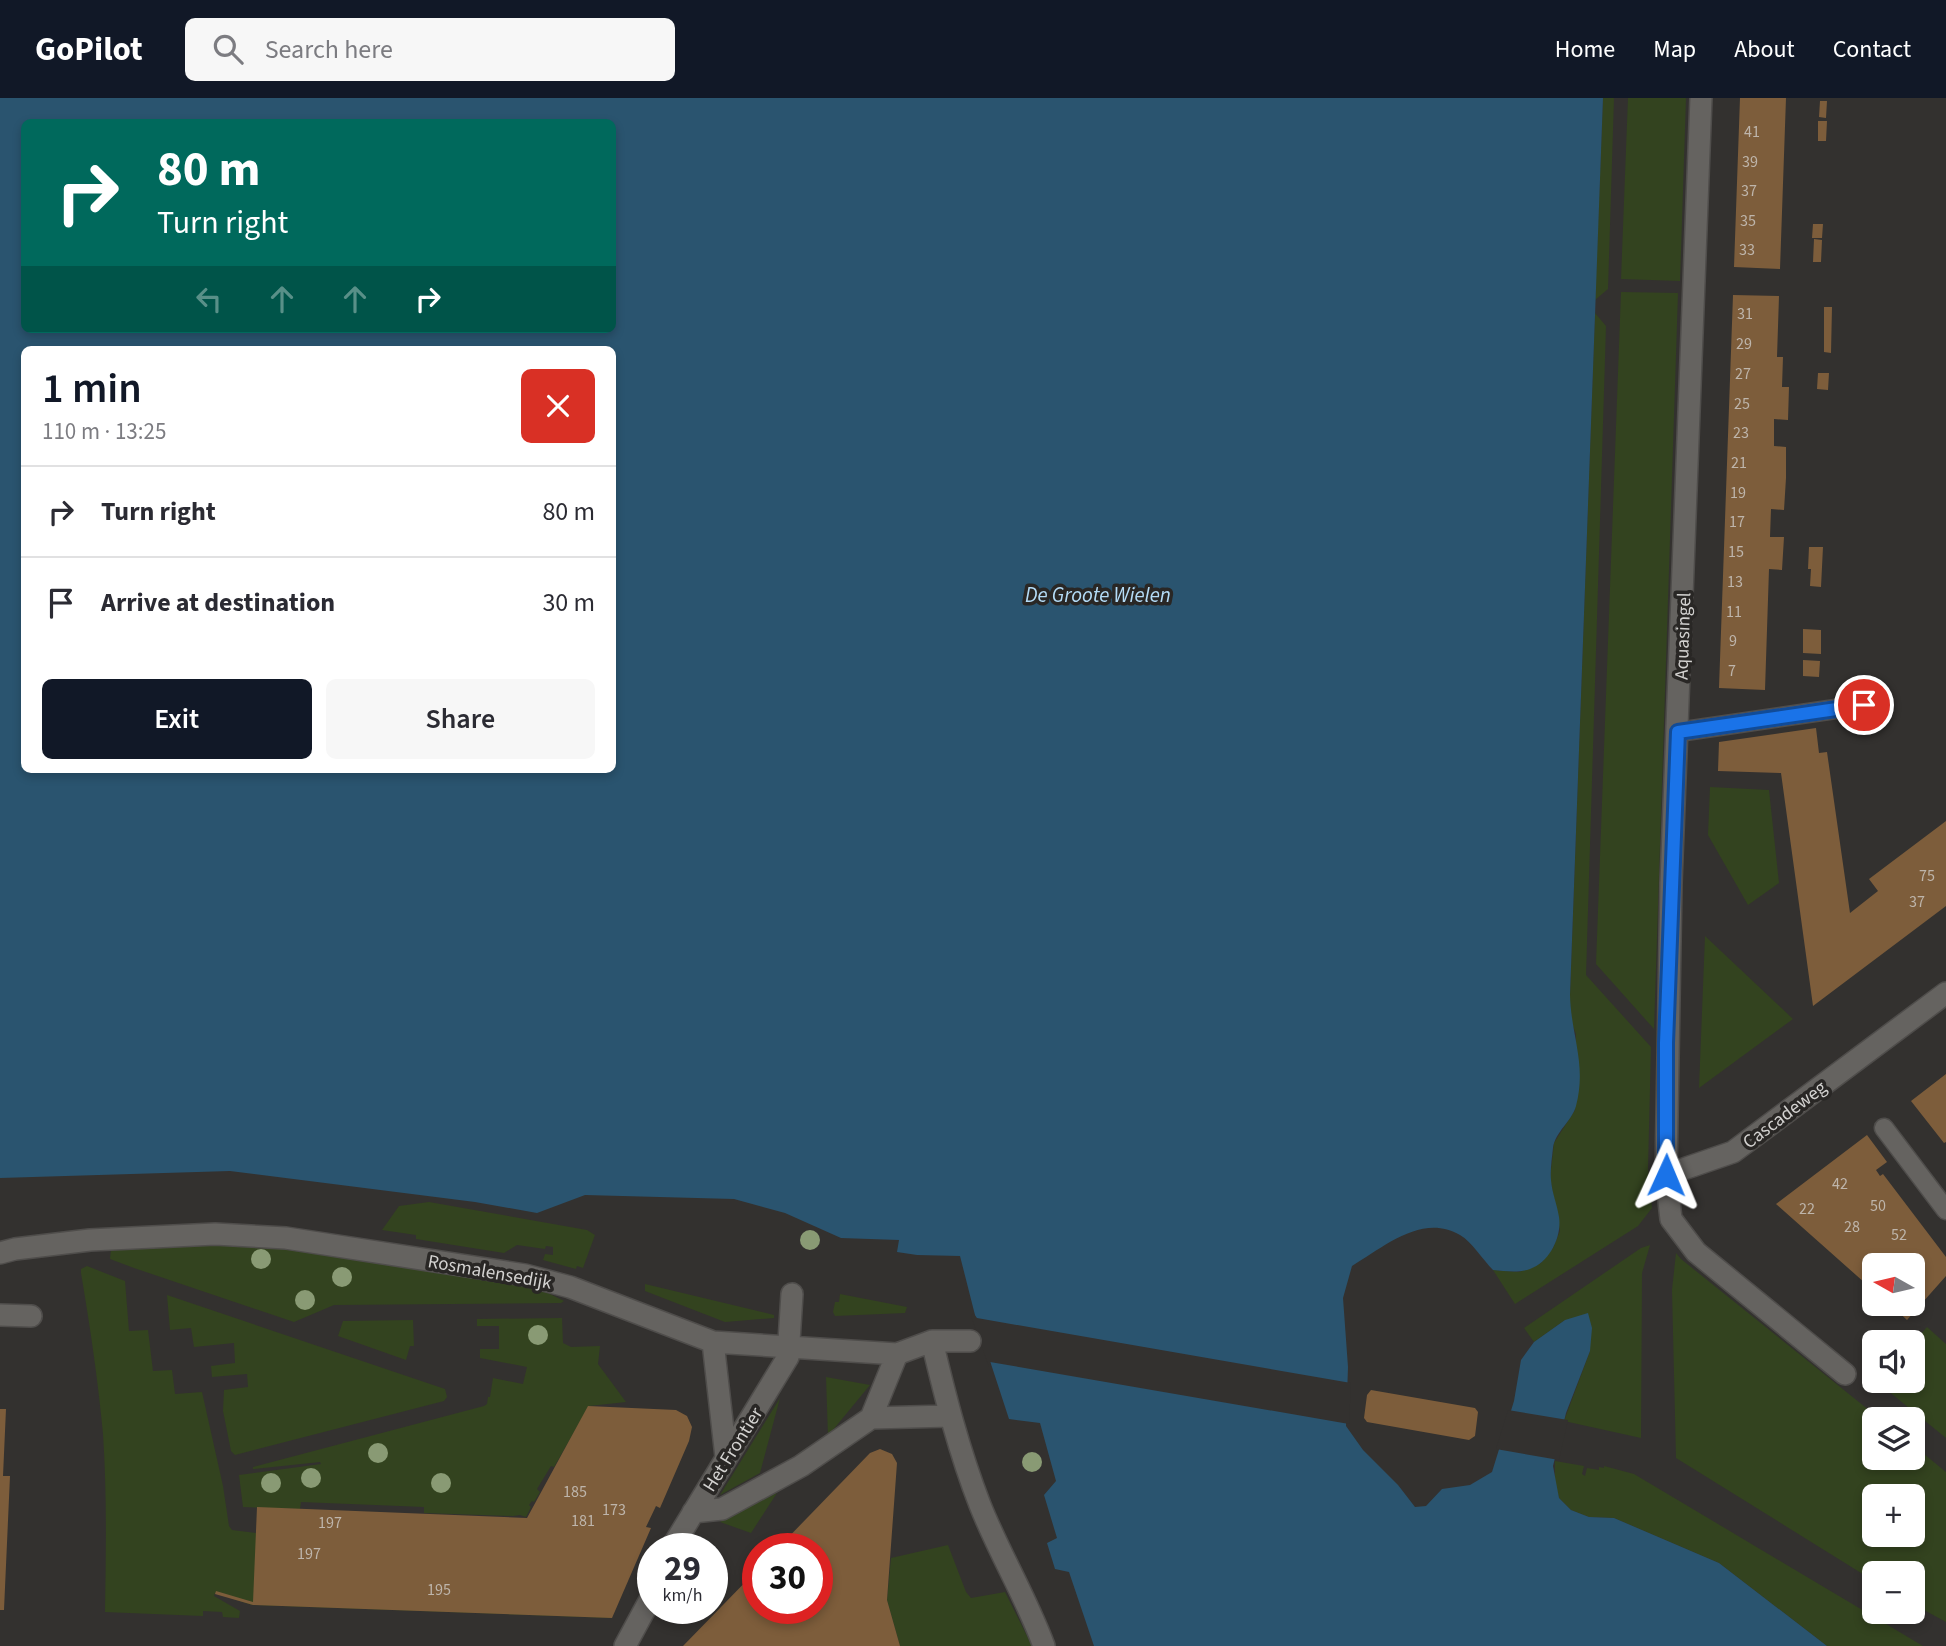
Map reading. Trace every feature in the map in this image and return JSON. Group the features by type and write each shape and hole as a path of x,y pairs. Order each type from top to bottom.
{"street":[{"name":"Aquasingel","path":"1666,1175 1667,1029 1701,98"},
{"name":"Cascadeweg","path":"1666,1175 1733,1152 1946,993"},
{"path":"1666,1175 1671,1219 1696,1252 1845,1374"},
{"name":"Rosmalensedijk","path":"0,1253 90,1240 215,1234 286,1238 525,1275 570,1287 713,1342 897,1354 932,1340 970,1341"},
{"path":"790,1347 792,1294"},
{"path":"0,1315 31,1316"},
{"path":"932,1340 949,1416 980,1506 1030,1608 1044,1646"},
{"path":"713,1342 726,1457"},
{"name":"Het Frontier","path":"680,1533 788,1357 790,1347"},
{"path":"871,1418 897,1354"},
{"path":"693,1512 722,1509 801,1466 871,1418 949,1416"},
{"path":"625,1646 637,1624"}],"lane":[{"path":"1678,732 1877,704"},
{"path":"1884,1128 1946,1210"}],"green space":[{"path":"1603,98 1614,98 1608,289 1595,300"},
{"path":"1628,98 1686,98 1680,281 1621,279"},
{"path":"1621,292 1678,293 1654,1029 1596,964"},
{"path":"1595,313 1606,326 1586,975 1651,1047 1648,1168 1652,1208 1638,1226 1515,1304 1493,1270 1519,1272 1541,1263 1553,1248 1560,1231 1550,1178 1554,1143 1575,1110 1576,1034 1570,1018 1570,995"},
{"path":"1710,787 1769,790 1779,883 1748,905 1708,835"},
{"path":"1705,936 1793,1019 1699,1088"},
{"path":"429,1202 587,1230 595,1235 583,1268 577,1266 576,1269 543,1260 545,1254 553,1255 553,1247 546,1246 545,1249 517,1245 504,1253 416,1239 416,1235 382,1230 399,1206"},
{"path":"210,1244 305,1250 536,1287 564,1301 334,1305 294,1322 110,1259 111,1249"},
{"path":"1650,1245 1642,1273 1641,1438 1564,1421 1590,1351 1565,1320 1534,1342 1524,1328 1641,1248"},
{"path":"1676,1253 1865,1407 1862,1407 1862,1470 1925,1470 1925,1455 1946,1472 1946,1622 1925,1611 1925,1561 1862,1561 1862,1574 1676,1458 1672,1290"},
{"path":"87,1266 125,1281 129,1331 148,1330 153,1371 172,1370 175,1394 202,1392 232,1530 360,1546 624,1589 611,1618 252,1605 215,1593 214,1596 240,1611 239,1618 223,1617 222,1612 203,1611 203,1616 105,1612 103,1434 81,1273 81,1269"},
{"path":"645,1284 774,1315 774,1318 725,1322 645,1291"},
{"path":"840,1294 907,1307 905,1313 835,1316 835,1302 839,1302"},
{"path":"167,1295 445,1389 447,1397 444,1401 235,1455 231,1451 223,1411 224,1390 248,1387 247,1374 212,1377 211,1366 235,1363 234,1343 194,1347 191,1328 170,1330"},
{"path":"562,1318 563,1343 571,1347 600,1346 598,1364 626,1402 589,1406 554,1467 551,1466 537,1489 540,1492 529,1505 531,1507 526,1517 424,1513 424,1507 301,1502 300,1509 243,1507 239,1475 321,1464 253,1467 484,1406 490,1397 493,1378 523,1384 527,1367 480,1358 480,1349 499,1349 499,1326 477,1326 477,1319"},
{"path":"413,1320 414,1346 410,1346 406,1360 338,1336 343,1321"},
{"path":"1927,1327 1946,1344 1946,1438 1925,1421 1925,1407 1908,1407 1891,1393 1925,1393 1924,1330"},
{"path":"826,1377 870,1385 828,1436"},
{"path":"780,1398 760,1473 720,1495"},
{"path":"1555,1461 1584,1466 1582,1474 1585,1476 1587,1468 1599,1470 1599,1467 1604,1466 1634,1474 1862,1610 1862,1624 1886,1624 1923,1646 1827,1646 1719,1563 1614,1518 1589,1517 1571,1510 1559,1498 1555,1483"},
{"path":"777,1493 751,1533 720,1522"},
{"path":"948,1545 966,1592 971,1598 1005,1592 1032,1646 900,1646 887,1600 891,1558"}],"water":[{"name":"De Groote Wielen","path":"0,98 1603,98 1570,995 1580,1077 1576,1106 1553,1148 1551,1180 1559,1217 1559,1232 1553,1248 1543,1261 1521,1271 1493,1270 1460,1235 1446,1229 1432,1228 1404,1235 1352,1266 1343,1298 1348,1367 1346,1426 1363,1450 1398,1485 1415,1507 1426,1506 1442,1489 1470,1485 1492,1472 1514,1401 1521,1360 1534,1342 1565,1320 1588,1313 1592,1328 1590,1351 1566,1413 1553,1466 1559,1498 1571,1510 1589,1517 1614,1518 1719,1563 1827,1646 1094,1646 1069,1572 1055,1569 1047,1543 1057,1538 1044,1495 1056,1481 1040,1423 1009,1419 975,1315 960,1256 897,1252 899,1240 841,1238 785,1213 734,1199 585,1195 537,1213 475,1202 230,1171 0,1178"}],"pier":[{"path":"973,1313 977,1318 1351,1383 1349,1424 990,1362 989,1367 971,1316"},
{"path":"1508,1410 1568,1420 1559,1460 1496,1449"}],"building":[{"path":"1740,98 1786,98 1780,269 1734,267"},
{"path":"1820,101 1827,101 1826,118 1819,117"},
{"path":"1818,121 1827,121 1826,141 1818,141"},
{"path":"1813,224 1823,224 1822,238 1812,238"},
{"path":"1814,239 1822,240 1821,262 1813,262"},
{"path":"1733,295 1779,296 1777,357 1783,357 1782,387 1789,387 1788,420 1774,419 1774,446 1786,447 1786,478 1784,510 1771,509 1770,537 1784,537 1782,570 1769,569 1765,690 1719,688"},
{"path":"1824,307 1832,307 1831,353 1824,352"},
{"path":"1818,373 1829,373 1828,390 1817,389"},
{"path":"1809,547 1823,547 1821,587 1810,586"},
{"path":"1803,629 1821,630 1821,654 1803,653"},
{"path":"1803,660 1820,661 1819,677 1803,676"},
{"path":"1816,728 1819,753 1827,752 1850,913 1878,891 1869,879 1946,821 1946,906 1813,1006 1781,773 1718,771 1719,742"},
{"path":"1946,1074 1946,1142 1944,1143 1911,1101"},
{"path":"1867,1135 1887,1162 1876,1170 1880,1176 1883,1174 1946,1257 1946,1276 1925,1300 1925,1253 1862,1253 1862,1280 1776,1204"},
{"path":"1371,1390 1475,1408 1478,1412 1475,1436 1469,1440 1367,1422 1364,1418 1367,1395"},
{"path":"588,1406 676,1410 687,1416 692,1427 689,1441 660,1508 656,1506 646,1527 651,1528 649,1533 637,1533 637,1560 612,1618 253,1605 215,1594 216,1591 253,1602 257,1507 527,1518"},
{"path":"0,1409 6,1409 3,1476 10,1476 4,1610 0,1610"},
{"path":"880,1449 892,1454 897,1463 887,1600 900,1646 683,1646 704,1624 728,1624 728,1600 742,1585 742,1624 833,1624 833,1533 792,1533 870,1453"}],"route":[{"path":"1666,1175 1666,1043 1678,732 1864,705"}]}
